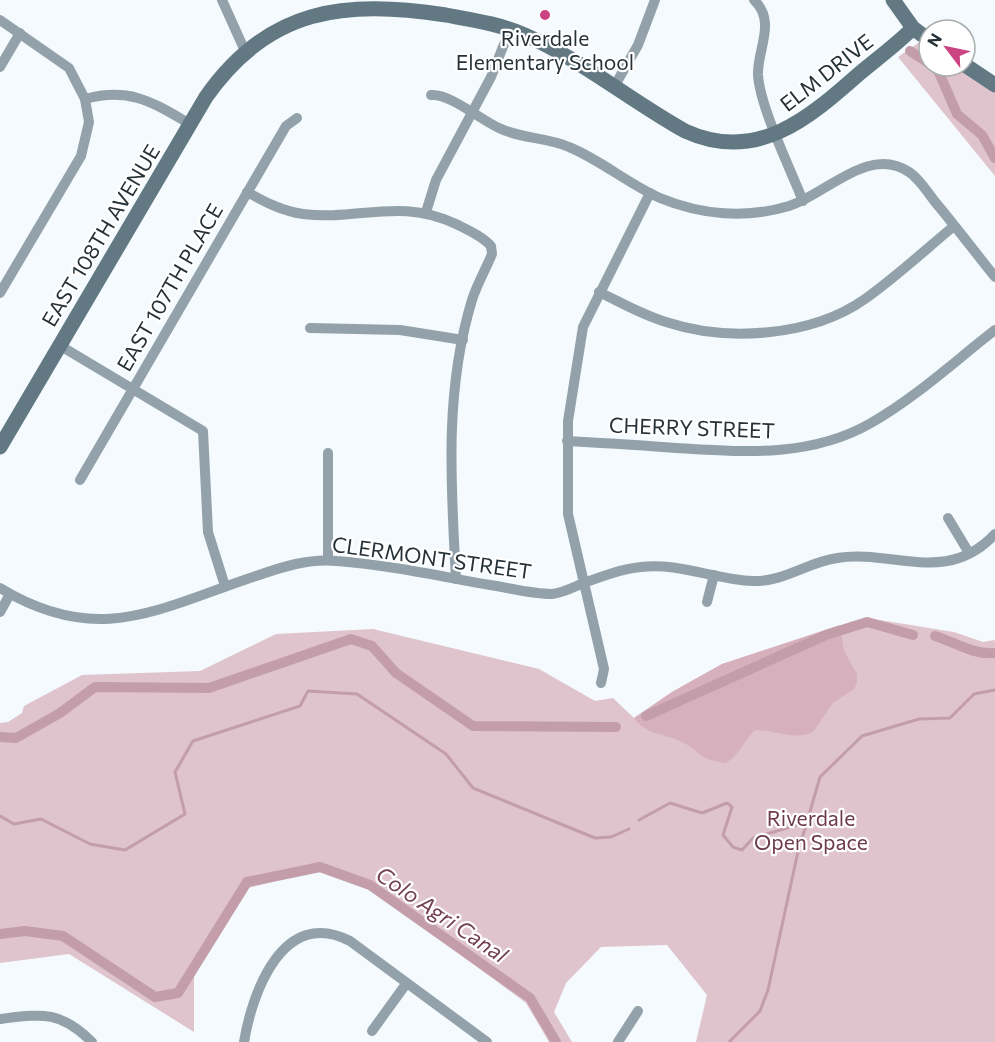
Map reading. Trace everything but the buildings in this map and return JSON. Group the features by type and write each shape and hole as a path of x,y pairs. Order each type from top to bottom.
{"street":[{"path":"222,0 245,51"},
{"path":"614,87 638,45 655,0"},
{"path":"754,0 764,13 766,29 759,58 759,86 803,201"},
{"path":"893,0 917,31"},
{"name":"ELM DRIVE","path":"245,51 289,24 311,15 352,6 402,8 510,29 551,48 685,131 709,140 734,142 777,134 814,111 913,28"},
{"path":"0,20 69,68 85,99 89,122 81,156 0,293"},
{"path":"426,212 443,164 491,77 510,29"},
{"path":"0,67 20,33"},
{"name":"EAST 108TH AVENUE","path":"0,447 190,124 221,76 245,51"},
{"path":"977,73 995,85"},
{"path":"85,99 131,94 155,104 190,124"},
{"path":"430,95 447,99 514,135 572,148 650,193 702,211 739,214 763,212 803,201 870,165 891,165 910,173 995,277"},
{"name":"EAST 107TH PLACE","path":"80,480 286,126 297,118"},
{"path":"248,192 276,207 302,214 405,209 426,212 461,226 488,243 492,250 472,300 463,340 452,413 450,462 456,579"},
{"path":"601,683 604,669 568,514 567,441 578,345 588,313 650,193"},
{"path":"599,292 649,316 684,327 731,332 781,330 825,319 864,300 954,226"},
{"path":"310,328 400,330 463,340"},
{"name":"CHERRY STREET","path":"567,441 743,452 785,451 820,444 855,431 885,414 995,330"},
{"path":"59,345 203,431 208,532 225,586"},
{"path":"328,453 328,560"},
{"path":"948,518 969,553 995,534"},
{"name":"CLERMONT STREET","path":"0,588 51,612 82,618 114,619 156,611 283,567 328,560 554,594 629,569 651,566 765,581 841,557 926,563 950,560 969,553"},
{"path":"707,602 714,575"},
{"path":"0,612 10,594"},
{"path":"244,1042 255,995 265,974 282,950 307,936 326,934 343,938 487,1042"},
{"path":"372,1031 406,984"},
{"path":"618,1042 638,1011"},
{"path":"0,1019 41,1014 57,1018 92,1042"}],"green space":[{"path":"917,44 917,78 977,78 977,75 995,87 995,176 898,57"},
{"name":"Riverdale Open Space","path":"867,618 954,632 983,642 995,640 995,1042 696,1042 707,995 667,945 601,947 566,983 554,1012 572,1042 549,1042 526,1003 369,887 318,871 248,888 194,976 194,1032 69,954 0,963 0,723 8,722 22,713 24,706 82,675 200,671 276,634 373,629 539,669 595,701 613,698 634,718 672,692 722,664"}],"shaded area":[{"path":"840,625 844,651 857,674 857,682 854,689 833,703 813,732 791,735 755,730 726,763 705,758 684,743 645,728 634,718 672,692 722,664"}],"waterway":[{"name":"Colo Agri Canal","path":"910,51 917,55"},
{"name":"Colo Agri Canal","path":"941,78 957,114 982,135 995,158"},
{"name":"Colo Agri Canal","path":"646,716 826,635 867,622 913,635"},
{"name":"Colo Agri Canal","path":"935,636 979,652 995,653"},
{"name":"Colo Agri Canal","path":"0,737 16,738 60,713 95,687 209,688 351,639 372,646 396,673 473,726 616,727"},
{"path":"639,820 670,803 702,813 727,803 732,807 723,835 733,847 742,850 753,838 807,822 820,777 862,736 919,719 950,718 974,694 995,690"},
{"path":"0,816 14,824 41,819 90,844 125,850 185,814 175,772 193,741 300,706 308,691 357,694 446,754 473,788 595,838 611,837 629,829"},
{"path":"729,1042 760,1011 768,990 799,847 807,823"},
{"name":"Colo Agri Canal","path":"0,934 25,931 63,936 155,997 178,993 247,882 320,867 370,885 530,998 556,1042"}],"place":[{"name":"Riverdale Elementary School","path":"545,15"}]}
